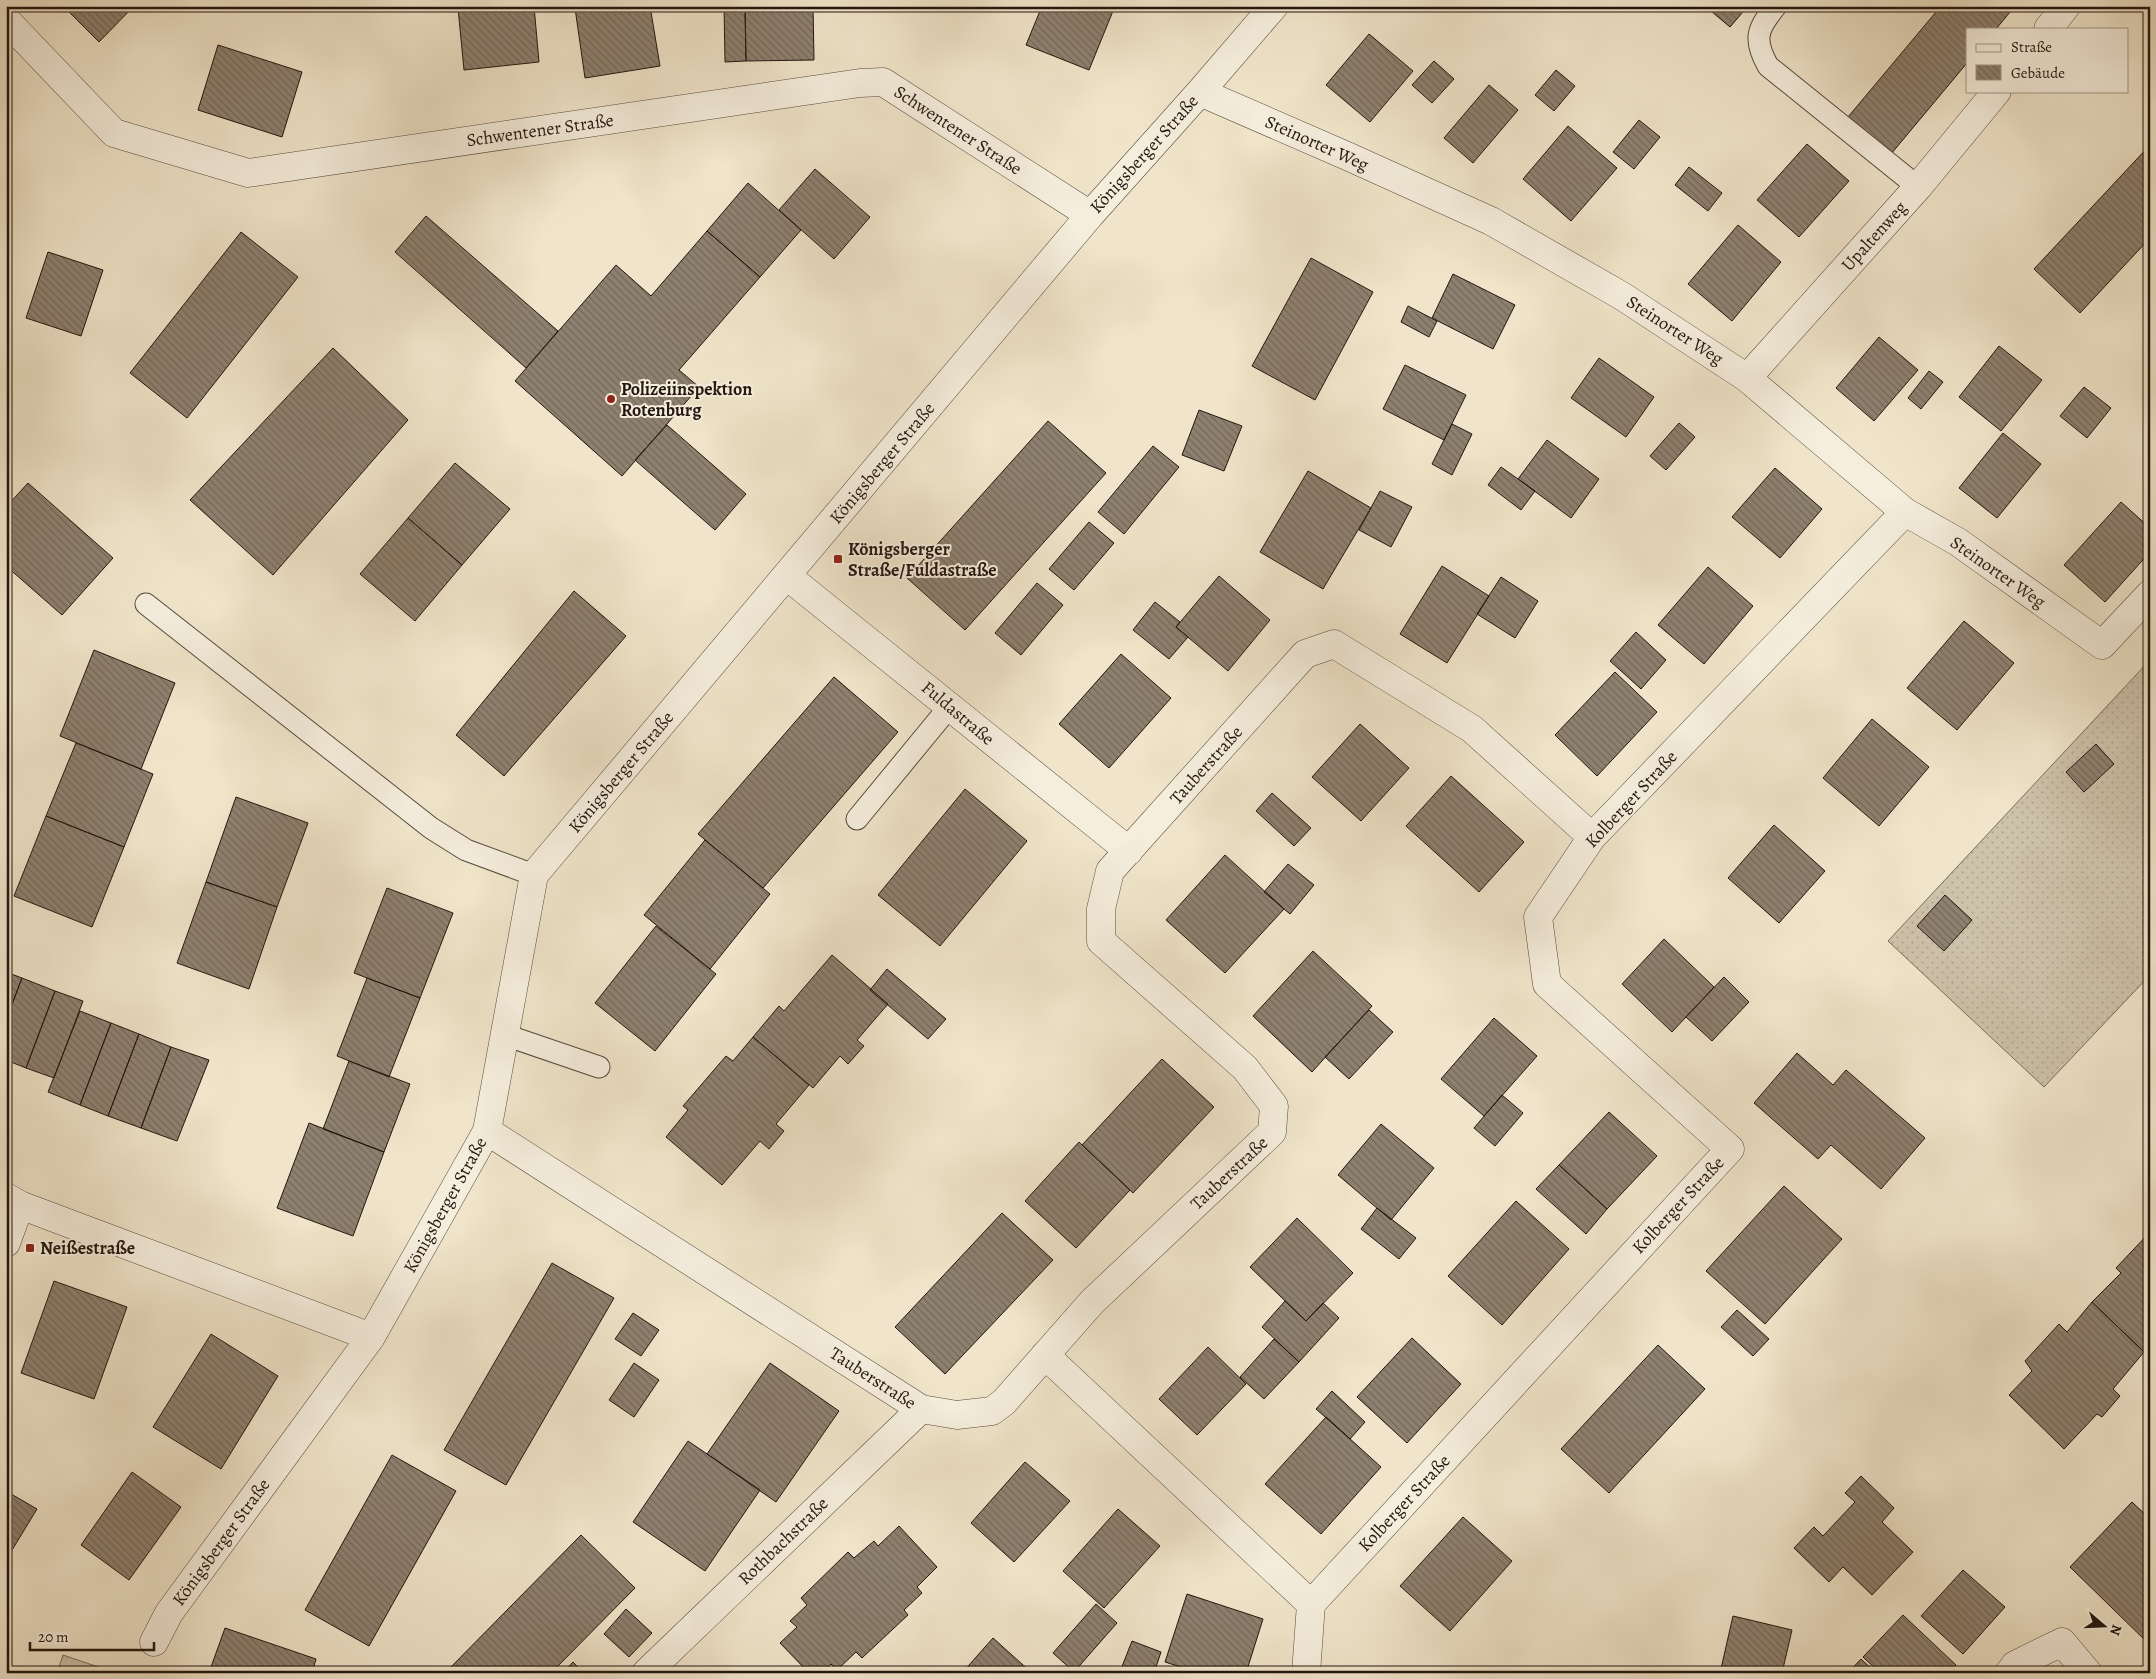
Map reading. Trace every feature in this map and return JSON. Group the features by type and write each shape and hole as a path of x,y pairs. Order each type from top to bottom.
{"street":[{"name":"Königsberger Straße","path":"154,1642 169,1613 371,1337 487,1131 534,874 788,576 1090,215 1274,6"},
{"path":"2049,28 2066,6"},
{"name":"Schwentener Straße","path":"6,20 114,133 248,174 850,85 883,82 1090,215"},
{"name":"Steinorter Weg","path":"1200,92 1491,221 1622,296 1747,378 1905,512 1958,542 2102,645 2150,594"},
{"name":"Upaltenweg","path":"1747,378 1918,186 1996,92"},
{"name":"Kolberger Straße","path":"1311,1604 1730,1149 1547,984 1538,917 1592,837 1905,512"},
{"name":"Fuldastraße","path":"788,576 1128,851"},
{"name":"Tauberstraße","path":"487,1131 921,1409 957,1415 992,1411 1004,1402 1092,1302 1272,1132 1274,1106 1245,1068 1101,941 1101,908 1110,871 1305,654 1334,644 1472,729 1592,837"},
{"path":"6,1243 13,1201 371,1337"},
{"path":"1045,1355 1311,1604 1306,1673"},
{"name":"Rothbachstraße","path":"646,1673 921,1409"},
{"path":"2008,1673 2015,1665 2062,1642 2088,1673"}],"lane":[{"path":"1776,6 1758,33 1759,51 1768,66 1918,186"},
{"path":"146,604 431,828 466,850 534,874"},
{"path":"857,819 950,706"},
{"path":"505,1034 599,1067"}],"green space":[{"path":"2150,660 2150,975 2044,1087 1888,941"},
{"path":"63,1655 116,1673 57,1673"}],"building":[{"path":"63,6 134,6 99,42"},
{"path":"534,6 539,62 464,70 458,8"},
{"path":"587,6 650,6 660,66 585,78 575,8"},
{"path":"724,6 745,6 746,61 725,62"},
{"path":"745,6 813,6 814,60 746,61"},
{"path":"1042,6 1115,6 1089,70 1026,45"},
{"path":"1705,6 1748,6 1730,27"},
{"path":"1941,6 2015,6 1997,28 1966,28 1966,64 1891,154 1848,117"},
{"path":"1369,34 1413,71 1370,122 1326,85"},
{"path":"218,45 302,72 282,137 198,110"},
{"path":"1434,61 1454,79 1432,103 1412,85"},
{"path":"1556,70 1575,86 1554,111 1535,95"},
{"path":"1489,85 1518,110 1473,163 1444,138"},
{"path":"1639,120 1660,137 1634,169 1613,152"},
{"path":"1568,126 1617,168 1571,221 1523,179"},
{"path":"1807,144 1849,181 1799,237 1757,200"},
{"path":"2150,145 2150,238 2080,313 2034,269"},
{"path":"1689,167 1722,193 1708,211 1675,185"},
{"path":"815,169 870,217 834,259 779,210"},
{"path":"748,183 801,230 760,277 707,231"},
{"path":"426,216 558,331 526,368 395,252"},
{"path":"1738,225 1781,262 1732,321 1688,284"},
{"path":"707,231 760,277 679,370 699,387 622,476 515,381 616,265 651,296"},
{"path":"241,232 298,277 187,418 130,373"},
{"path":"48,252 103,270 81,336 26,318"},
{"path":"1311,258 1373,292 1315,400 1252,366"},
{"path":"1453,274 1515,305 1493,349 1432,318"},
{"path":"1408,306 1437,321 1429,337 1401,322"},
{"path":"1879,337 1918,370 1874,421 1836,388"},
{"path":"1999,346 2042,380 2001,431 1959,397"},
{"path":"333,348 408,420 273,575 190,500"},
{"path":"1599,358 1654,397 1626,437 1571,398"},
{"path":"1405,365 1466,395 1444,440 1383,409"},
{"path":"1929,371 1943,382 1921,409 1908,398"},
{"path":"2084,387 2111,408 2087,438 2060,416"},
{"path":"1199,410 1242,426 1224,471 1182,455"},
{"path":"1048,421 1106,473 965,630 907,578"},
{"path":"1679,423 1695,437 1666,470 1650,456"},
{"path":"1452,424 1472,434 1452,475 1432,464"},
{"path":"667,425 746,494 715,530 635,460"},
{"path":"2003,433 2041,464 1997,518 1959,488"},
{"path":"1547,440 1599,479 1571,518 1518,479"},
{"path":"1153,446 1179,467 1124,534 1098,512"},
{"path":"455,463 510,509 462,565 408,518"},
{"path":"1501,467 1535,491 1521,510 1488,485"},
{"path":"1775,468 1822,509 1780,558 1732,517"},
{"path":"1308,471 1371,508 1323,589 1260,552"},
{"path":"28,483 113,558 62,615 6,566 6,507"},
{"path":"1380,491 1412,507 1391,547 1359,530"},
{"path":"2121,502 2150,528 2150,552 2105,602 2064,565"},
{"path":"408,518 462,565 415,621 360,574"},
{"path":"1089,522 1114,543 1074,590 1049,569"},
{"path":"1442,566 1489,596 1447,663 1400,634"},
{"path":"1708,567 1753,606 1704,664 1658,625"},
{"path":"1219,576 1270,620 1228,671 1176,627"},
{"path":"1501,577 1538,601 1515,638 1477,614"},
{"path":"1037,583 1063,605 1021,655 995,633"},
{"path":"574,591 626,636 504,776 456,735"},
{"path":"1155,602 1180,622 1176,627 1188,637 1169,659 1133,630"},
{"path":"1964,621 2014,663 1957,730 1907,688"},
{"path":"1636,632 1666,660 1641,689 1610,661"},
{"path":"94,650 175,683 141,769 60,736"},
{"path":"1121,654 1171,698 1109,768 1059,724"},
{"path":"1615,672 1657,712 1597,776 1555,735"},
{"path":"834,677 898,732 763,888 698,834"},
{"path":"1872,719 1929,767 1879,826 1823,778"},
{"path":"1360,724 1409,768 1361,821 1312,777"},
{"path":"76,743 153,774 124,847 46,816"},
{"path":"2096,744 2114,764 2084,792 2066,772"},
{"path":"1451,776 1524,842 1479,892 1406,826"},
{"path":"965,789 1027,841 940,946 878,895"},
{"path":"1272,793 1311,828 1294,846 1256,811"},
{"path":"236,797 308,823 277,907 206,882"},
{"path":"46,816 124,847 92,927 14,896"},
{"path":"1774,825 1825,871 1779,923 1728,878"},
{"path":"705,840 770,894 710,969 644,915"},
{"path":"1225,855 1284,909 1225,973 1166,920"},
{"path":"1288,864 1314,885 1290,914 1264,892"},
{"path":"206,882 277,907 249,989 177,963"},
{"path":"387,888 453,913 420,998 354,973"},
{"path":"1945,895 1972,920 1944,951 1917,926"},
{"path":"656,926 716,974 655,1051 595,1003"},
{"path":"1664,939 1714,987 1672,1032 1622,984"},
{"path":"1313,951 1372,1006 1312,1072 1253,1016"},
{"path":"832,955 888,1004 857,1040 864,1046 848,1064 840,1056 813,1088 753,1037 779,1006 784,1011"},
{"path":"887,969 946,1019 928,1039 870,990"},
{"path":"6,972 22,978 6,1020"},
{"path":"1724,977 1749,1002 1712,1041 1686,1017"},
{"path":"22,978 55,991 26,1068 6,1060 6,1020"},
{"path":"367,978 420,998 389,1077 337,1056"},
{"path":"55,991 83,1001 54,1078 26,1068"},
{"path":"1369,1010 1393,1032 1349,1079 1325,1057"},
{"path":"80,1011 111,1023 80,1105 48,1092"},
{"path":"1494,1018 1537,1056 1484,1116 1441,1079"},
{"path":"111,1023 139,1034 108,1116 80,1105"},
{"path":"139,1034 171,1047 141,1128 108,1116"},
{"path":"753,1037 809,1085 776,1124 784,1131 769,1149 760,1141 722,1185 666,1137 688,1110 683,1106 726,1056 733,1061"},
{"path":"171,1047 209,1060 177,1141 141,1128"},
{"path":"1797,1053 1833,1085 1846,1070 1925,1138 1881,1189 1831,1145 1818,1159 1754,1103"},
{"path":"1162,1059 1214,1107 1133,1193 1082,1145"},
{"path":"349,1061 410,1084 384,1152 323,1129"},
{"path":"1502,1095 1523,1113 1495,1146 1474,1128"},
{"path":"1609,1112 1657,1156 1607,1209 1559,1165"},
{"path":"309,1123 384,1152 353,1236 277,1208"},
{"path":"1381,1124 1434,1168 1391,1220 1338,1175"},
{"path":"1079,1142 1130,1190 1076,1248 1025,1201"},
{"path":"1559,1165 1607,1209 1586,1234 1536,1189"},
{"path":"1784,1186 1842,1239 1765,1324 1706,1271"},
{"path":"1516,1201 1569,1249 1502,1325 1448,1276"},
{"path":"1377,1208 1416,1238 1399,1259 1361,1229"},
{"path":"1002,1213 1053,1260 945,1374 895,1327"},
{"path":"1297,1218 1353,1273 1306,1321 1250,1267"},
{"path":"2150,1232 2150,1344 2144,1352 2092,1302 2121,1273 2116,1268"},
{"path":"552,1263 614,1298 506,1485 444,1450"},
{"path":"54,1281 127,1307 94,1399 21,1373"},
{"path":"1285,1301 1306,1321 1323,1303 1339,1318 1299,1362 1262,1327"},
{"path":"2092,1302 2144,1352 2113,1389 2120,1396 2102,1417 2097,1414 2064,1449 2009,1395 2032,1371 2025,1361 2059,1324 2067,1332"},
{"path":"1737,1310 1769,1339 1753,1356 1721,1327"},
{"path":"633,1313 659,1330 641,1356 615,1339"},
{"path":"211,1334 278,1376 221,1469 153,1427"},
{"path":"1412,1338 1461,1384 1407,1443 1357,1397"},
{"path":"1274,1339 1299,1362 1264,1399 1240,1377"},
{"path":"1658,1345 1705,1389 1609,1493 1561,1449"},
{"path":"1208,1347 1246,1384 1197,1435 1159,1399"},
{"path":"634,1363 659,1380 634,1417 609,1400"},
{"path":"770,1363 839,1411 776,1502 707,1454"},
{"path":"1332,1391 1365,1422 1350,1439 1316,1409"},
{"path":"1326,1417 1381,1467 1321,1534 1265,1484"},
{"path":"688,1441 760,1490 705,1571 633,1522"},
{"path":"392,1455 456,1491 369,1646 305,1610"},
{"path":"1025,1462 1070,1501 1014,1562 971,1523"},
{"path":"132,1472 181,1507 129,1580 81,1545"},
{"path":"1861,1476 1894,1508 1882,1522 1913,1552 1872,1595 1843,1567 1829,1582 1794,1548 1814,1527 1823,1536 1855,1502 1845,1493"},
{"path":"6,1491 37,1509 6,1560"},
{"path":"2132,1502 2150,1519 2150,1645 2070,1567"},
{"path":"1118,1509 1160,1546 1104,1608 1063,1571"},
{"path":"1463,1517 1512,1561 1450,1631 1400,1586"},
{"path":"899,1526 937,1567 917,1587 922,1593 904,1610 908,1615 862,1658 856,1652 837,1670 831,1664 822,1673 809,1673 780,1643 797,1627 790,1621 807,1605 801,1598 848,1552 854,1558 874,1541 878,1546"},
{"path":"581,1535 635,1588 551,1673 445,1673"},
{"path":"1963,1570 2005,1607 1963,1654 1921,1616"},
{"path":"1187,1594 1263,1619 1246,1673 1200,1673 1165,1662"},
{"path":"1096,1604 1117,1623 1074,1672 1053,1653"},
{"path":"626,1609 652,1633 629,1657 604,1634"},
{"path":"1903,1615 1956,1665 1948,1673 1880,1673 1863,1657"},
{"path":"1733,1616 1792,1630 1782,1673 1720,1673"},
{"path":"225,1628 316,1659 312,1673 228,1673 211,1667"},
{"path":"993,1638 1032,1673 962,1673"},
{"path":"1132,1641 1161,1652 1154,1673 1131,1673 1121,1669"},
{"path":"1861,1659 1876,1673 1848,1673"},
{"path":"573,1662 584,1673 563,1673"}],"place":[{"name":"Polizeiinspektion Rotenburg","path":"611,399"},
{"name":"Königsberger Straße/Fuldastraße","path":"838,559"},
{"name":"Neißestraße","path":"30,1248"}]}
